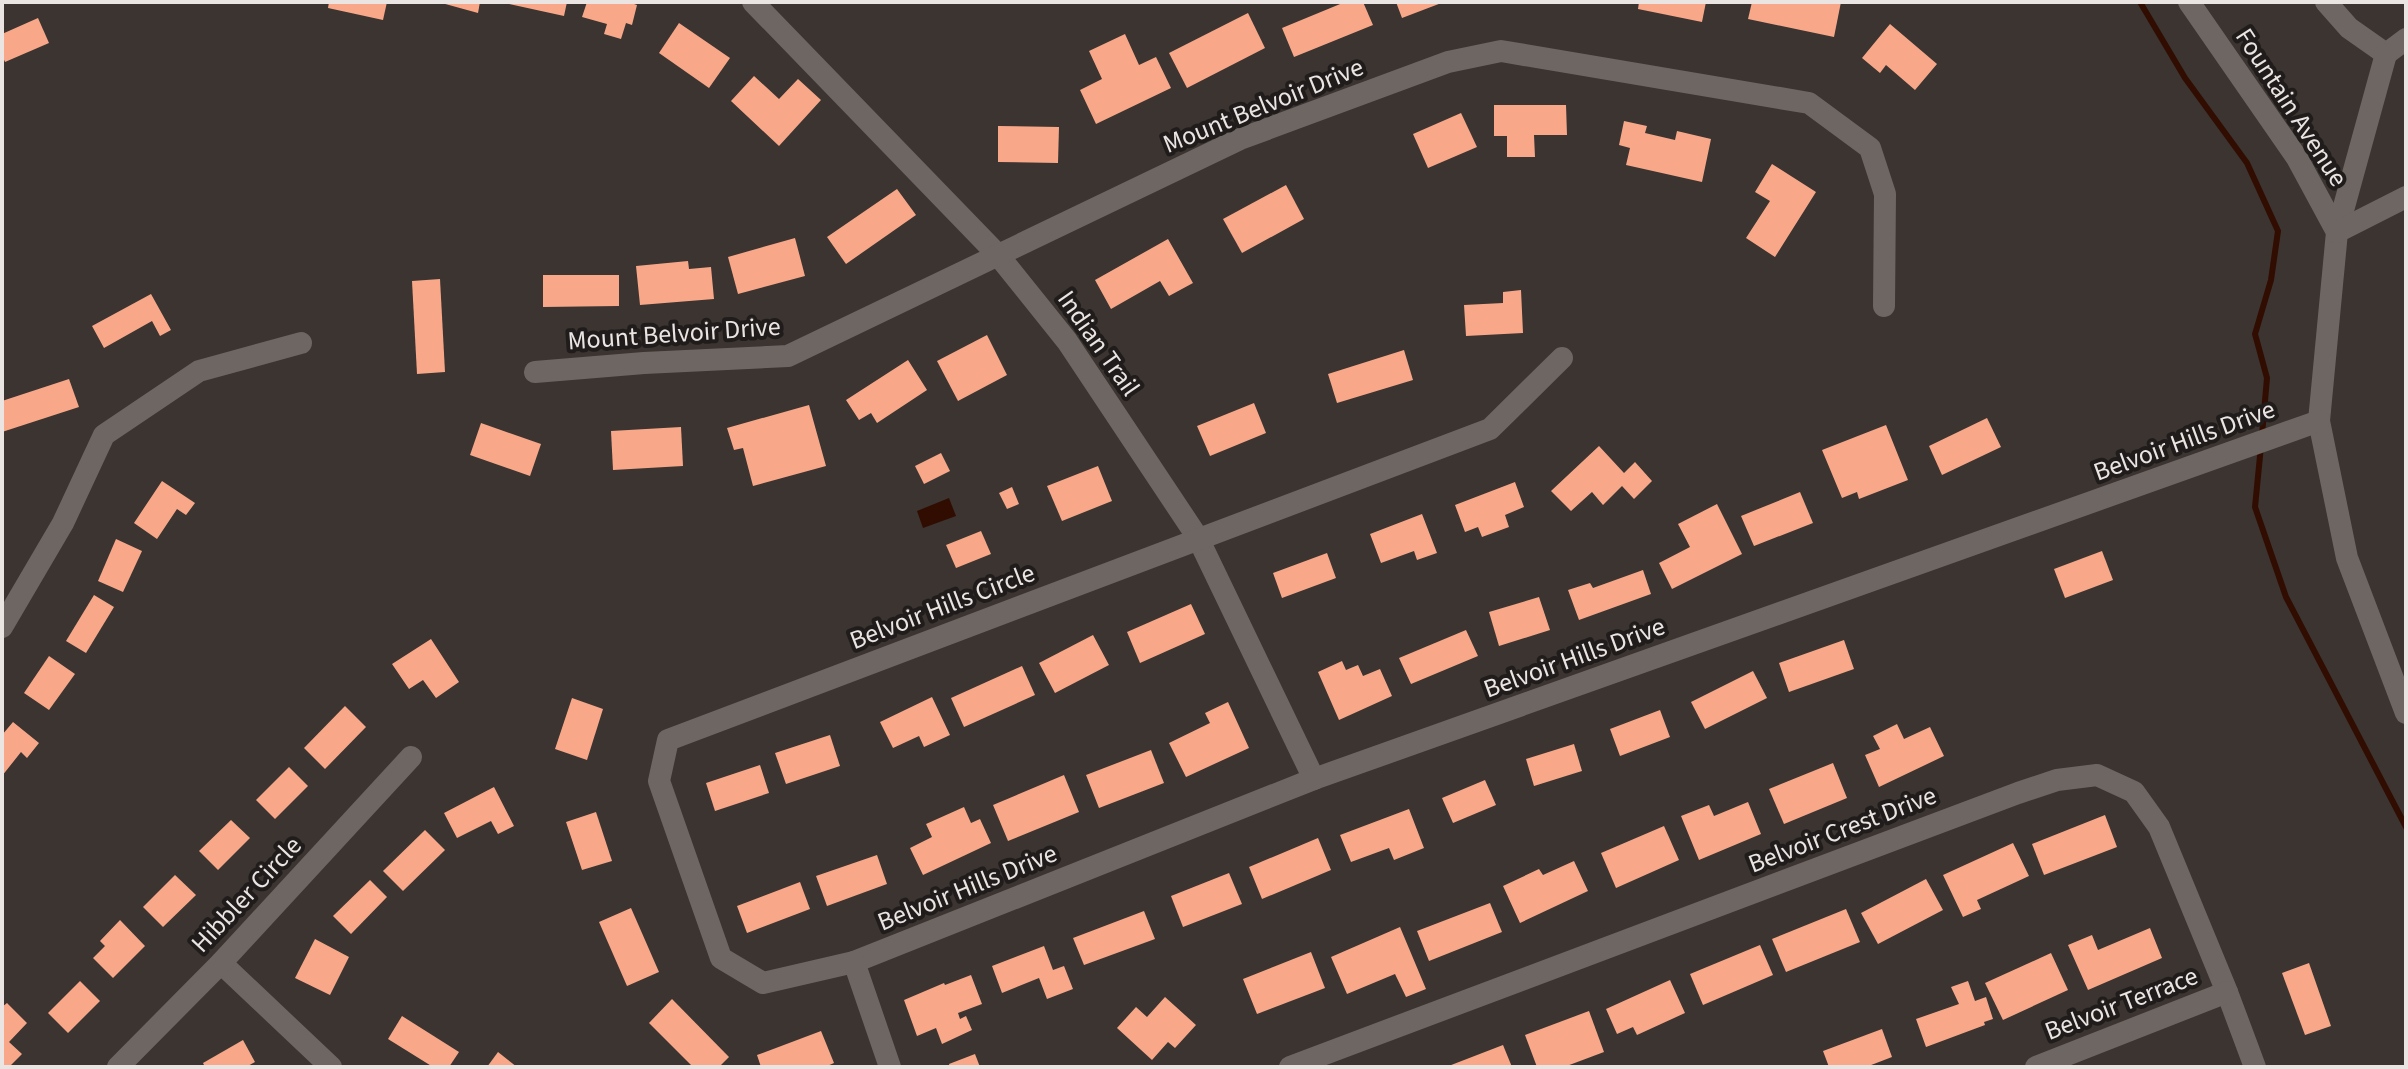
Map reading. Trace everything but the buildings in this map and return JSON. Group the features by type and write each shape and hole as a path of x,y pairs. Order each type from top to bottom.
{"street":[{"name":"Indian Trail","path":"753,2 998,255 1067,341 1198,538 1314,779"},
{"name":"Fountain Avenue","path":"2189,2 2297,158 2337,232"},
{"path":"2326,2 2349,28 2386,54"},
{"path":"2406,39 2386,54 2337,232 2319,421 2347,558 2406,713"},
{"name":"Mount Belvoir Drive","path":"535,372 788,356 1240,139 1448,62 1501,51 1809,103 1870,148 1885,194 1884,306"},
{"path":"2337,232 2406,197"},
{"path":"2,627 63,523 104,435 199,371 301,343"},
{"name":"Belvoir Hills Circle","path":"854,962 763,983 721,958 659,781 668,740 1490,429 1562,358"},
{"name":"Belvoir Hills Drive","path":"854,962 1314,779 2319,421"},
{"name":"Hibbler Circle","path":"118,1067 221,963 411,757"},
{"name":"Belvoir Crest Drive","path":"1290,1067 2018,793 2057,780 2097,775 2134,792 2159,827 2255,1067"},
{"path":"854,962 890,1067"},
{"path":"221,963 331,1067"},
{"name":"Belvoir Terrace","path":"2036,1067 2227,992"}],"shaded area":[{"path":"949,498 956,516 923,528 917,511"}],"waterway":[{"path":"2140,2 2185,78 2247,163 2278,231 2271,280 2255,334 2267,378 2262,435"},
{"path":"2261,446 2255,507 2286,597 2406,827"}]}
